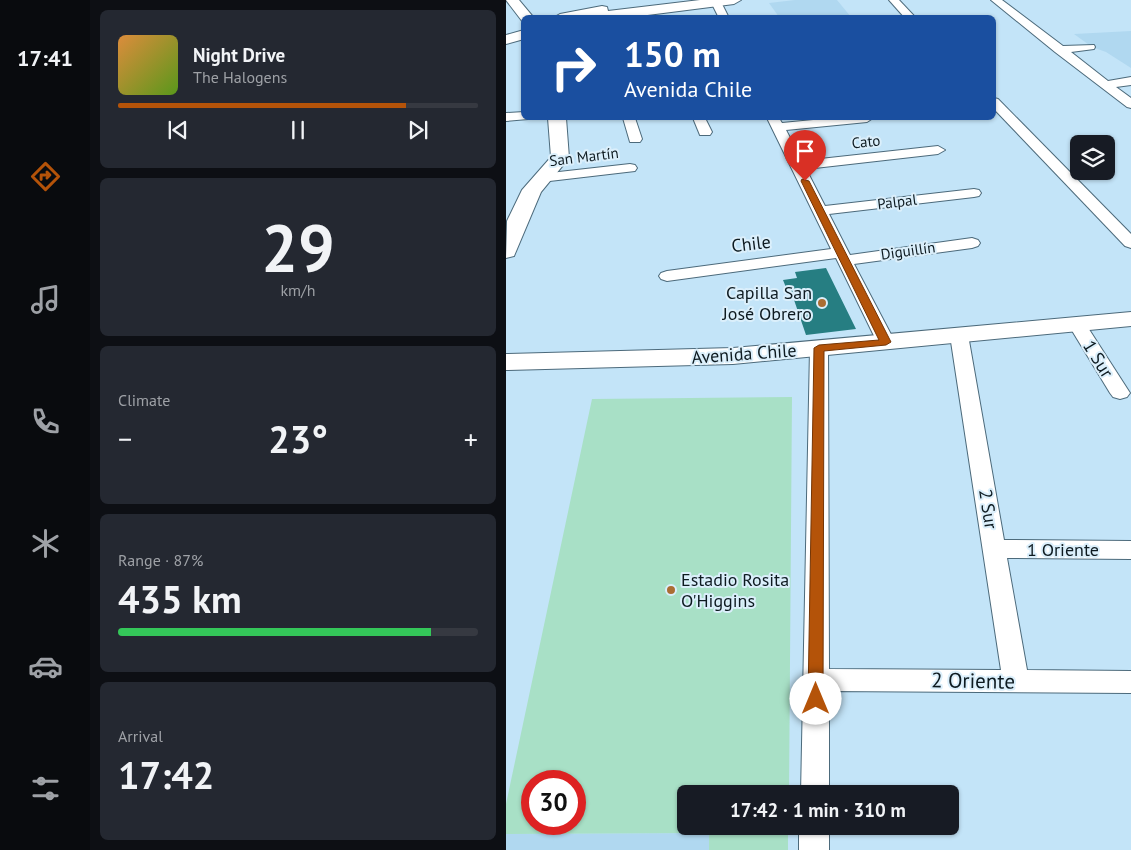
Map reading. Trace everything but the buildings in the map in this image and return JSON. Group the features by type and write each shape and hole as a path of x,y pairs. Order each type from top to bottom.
{"street":[{"path":"512,0 524,15"},
{"path":"578,15 693,0"},
{"path":"608,15 734,0"},
{"path":"894,0 908,15"},
{"path":"996,0 1131,104"},
{"path":"715,1 722,15"},
{"path":"506,32 521,28"},
{"path":"506,40 521,35"},
{"path":"1059,50 1090,47"},
{"path":"1105,85 1131,81"},
{"path":"996,104 1131,243"},
{"path":"506,118 521,116"},
{"path":"506,251 524,206 541,178 558,161 561,155 557,120"},
{"path":"630,120 635,139"},
{"path":"700,120 704,132"},
{"path":"821,120 775,122 886,342"},
{"name":"Cato","path":"798,166 938,150"},
{"name":"San Martín","path":"541,178 630,168"},
{"name":"Palpal","path":"820,211 974,192"},
{"name":"Diguillín","path":"843,256 972,243"},
{"name":"Chile","path":"667,276 843,256"},
{"name":"Avenida Chile","path":"506,362 666,360 1131,319"},
{"name":"1 Sur","path":"1077,324 1120,393"},
{"name":"2 Sur","path":"959,335 1016,682"},
{"path":"815,785 819,348"},
{"name":"1 Oriente","path":"994,550 1131,550"},
{"name":"2 Oriente","path":"816,680 1131,682"},
{"path":"814,835 814,850"}],"shaded area":[{"path":"795,0 837,0 849,15 778,15 769,3"},
{"path":"1131,31 1131,68 1106,52 1092,47 1074,34"},
{"path":"506,834 710,835 709,850 506,850"}],"green space":[{"name":"Estadio Rosita O'Higgins","path":"792,397 789,785 677,785 677,833 586,834 586,770 521,770 521,834 506,834 506,804 592,399"},
{"name":"Estadio Rosita O'Higgins","path":"709,835 788,835 788,850 709,850"}],"place":[{"name":"Capilla San José Obrero","path":"822,303"},
{"name":"Estadio Rosita O'Higgins","path":"671,590"}],"route":[{"path":"805,181 886,342 819,348 816,699"}]}
